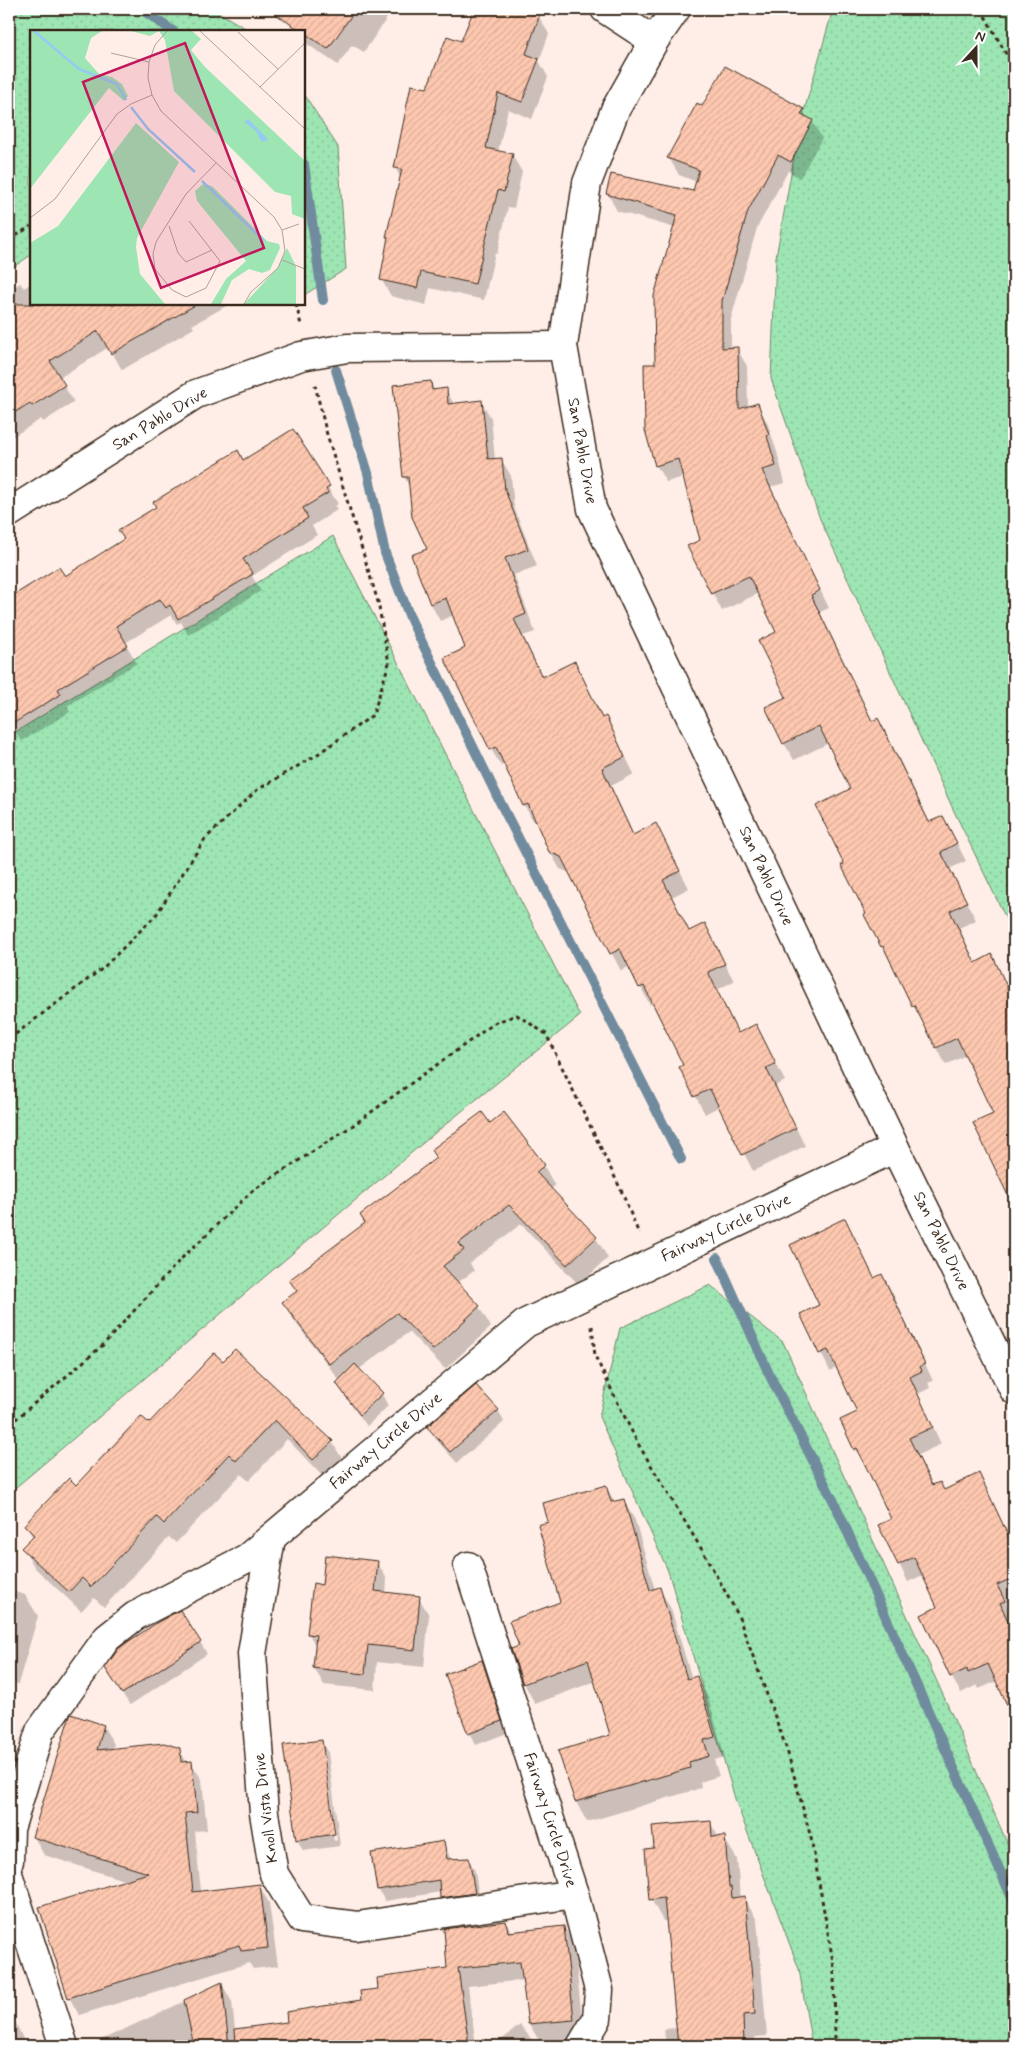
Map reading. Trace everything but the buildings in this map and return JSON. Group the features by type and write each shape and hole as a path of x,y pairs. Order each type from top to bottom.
{"street":[{"path":"605,9 654,41"},
{"name":"San Pablo Drive","path":"676,9 654,41 615,110 587,183 563,346 592,509 895,1148 1014,1390"},
{"name":"San Pablo Drive","path":"9,513 196,394 308,355 348,348 563,346"},
{"name":"Fairway Circle Drive","path":"9,1861 10,1829 40,1730 107,1638 135,1616 247,1558 526,1323 895,1148"},
{"name":"Knoll Vista Drive","path":"271,1538 252,1654 264,1813 274,1874 302,1919 357,1926 574,1894"},
{"name":"Fairway Circle Drive","path":"468,1566 574,1894 599,1990 596,2019 582,2046"},
{"path":"9,1876 64,2046"}],"path":[{"path":"981,9 1014,68"},
{"path":"9,240 30,227"},
{"path":"9,1040 32,1024 110,961 156,914 205,839 257,790 315,756 373,715 389,663 378,602 326,431 296,305"},
{"path":"9,1425 103,1345 180,1260 252,1191 352,1126 496,1022 517,1015 546,1034 621,1190 651,1264"},
{"path":"589,1293 595,1356 637,1442 705,1555 738,1615 786,1750 811,1838 834,1967 835,2046"}],"green space":[{"path":"9,9 213,9 248,30 30,30 30,256 9,270"},
{"path":"833,9 1014,9 1014,935 953,809 820,519 771,379 776,257 799,129"},
{"path":"305,96 338,147 346,269 305,294"},
{"path":"333,536 580,1016 436,1132 9,1493 9,736"},
{"path":"710,1285 783,1342 953,1717 1014,1859 1014,2046 812,2046 799,1969 736,1802 668,1571 599,1417 620,1328"}],"waterway":[{"path":"141,9 172,30"},
{"path":"305,171 323,300"},
{"path":"336,370 368,473 385,553 411,620 501,804 681,1159"},
{"path":"717,1258 770,1376 835,1504 1014,1902"}]}
